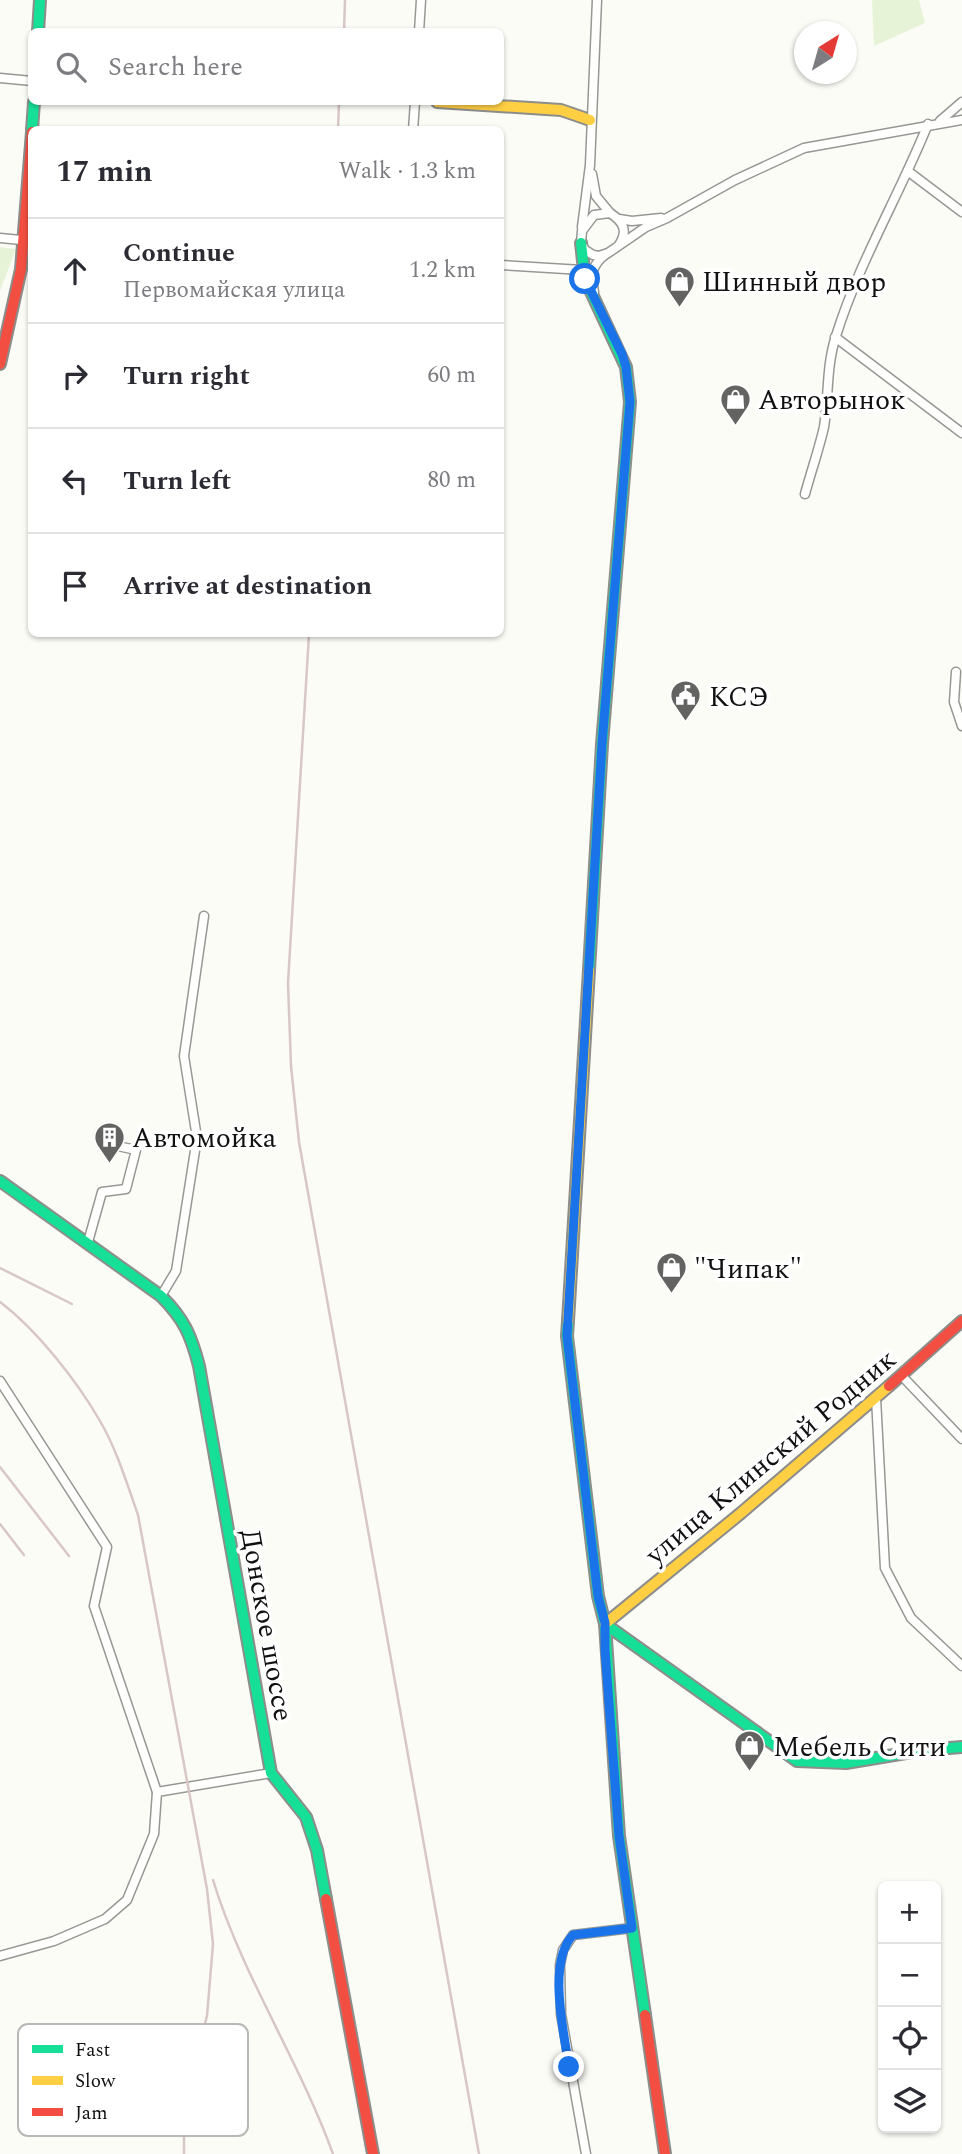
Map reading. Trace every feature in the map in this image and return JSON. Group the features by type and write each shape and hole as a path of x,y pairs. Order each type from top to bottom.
{"main road":[{"path":"38,28 40,0"},
{"path":"32,126 34,105"},
{"path":"484,105 561,110 590,120"},
{"path":"0,364 28,240"},
{"path":"580,243 582,270 590,292 626,367 630,402 602,744 567,1336 598,1596 605,1623 619,1836 665,2154"},
{"name":"Донское шоссе","path":"0,1181 161,1296 178,1314 192,1339 200,1366 271,1773 306,1817 317,1850 373,2154"},
{"name":"улица Клинский Родник","path":"605,1623 678,1566 876,1398 962,1321"},
{"path":"605,1623 797,1761 831,1764 863,1761 910,1751 962,1747"}],"street":[{"path":"419,28 421,0"},
{"path":"597,0 590,165 580,243 593,255 608,253"},
{"path":"0,78 28,81"},
{"path":"805,494 824,426 829,368 835,337 870,249 933,124 962,102"},
{"path":"413,126 415,105"},
{"path":"601,311 592,274 598,260 646,227 804,148 962,120"},
{"path":"590,165 596,196 610,213 619,219 667,218"},
{"path":"909,172 962,212"},
{"path":"582,231 594,215 610,213"},
{"path":"619,219 624,230 624,237 619,245"},
{"path":"0,238 28,240"},
{"path":"504,265 582,270"},
{"path":"835,337 962,433"},
{"path":"959,675 954,702 962,726"},
{"path":"161,1296 176,1271 197,1138 184,1056 204,916"},
{"path":"88,1242 102,1192 126,1189 136,1150 104,1143"},
{"path":"901,1375 962,1438"},
{"path":"0,1381 107,1547 94,1606 157,1792 154,1834 127,1900 105,1919 54,1941 0,1956"},
{"path":"876,1398 885,1568 911,1618 962,1666"},
{"path":"157,1792 271,1773"},
{"path":"586,2154 561,2014 560,1965 563,1950 573,1935 632,1928"}],"green space":[{"path":"872,0 919,0 925,23 874,46"},
{"path":"0,247 16,249 0,291"}],"railway":[{"path":"344,28 345,0"},
{"path":"338,126 339,105"},
{"path":"309,637 288,983 291,1066 299,1142 479,2154"},
{"path":"0,1268 72,1304"},
{"path":"0,1302 42,1341 91,1406 112,1444 138,1515 207,1889 213,1944 205,2024"},
{"path":"0,1467 69,1556"},
{"path":"0,1524 24,1555"},
{"path":"213,1880 239,1950 304,2085 333,2154"},
{"path":"184,2136 184,2154"}],"traffic: fast":[{"path":"38,28 40,0"},
{"path":"32,126 34,105"},
{"path":"581,243 585,279 626,367 630,402 602,744 589,970"},
{"path":"0,1181 161,1296 176,1312 190,1336 199,1366 271,1773 306,1817 317,1850 326,1899"},
{"path":"568,1321 567,1336 598,1596 605,1624 619,1836 645,2015"},
{"path":"605,1624 797,1761 846,1763 924,1750 962,1747"}],"traffic: slow":[{"path":"484,105 561,110 590,120"},
{"path":"568,1321 589,970"},
{"path":"605,1624 741,1513 889,1386"}],"traffic: jam":[{"path":"0,364 21,269 28,182"},
{"path":"889,1386 962,1321"},
{"path":"326,1899 373,2154"},
{"path":"645,2015 665,2154"}],"place":[{"name":"Шинный двор","path":"679,308"},
{"name":"Авторынок","path":"735,426"},
{"name":"КСЭ","path":"686,723"},
{"name":"Автомойка","path":"109,1164"},
{"name":"\"Чипак\"","path":"671,1295"},
{"name":"Мебель Сити","path":"750,1773"}],"route":[{"path":"569,2067 561,2014 560,1965 563,1950 573,1935 632,1928 619,1836 605,1623 598,1596 567,1336 602,744 630,402 622,354 585,279"}]}
